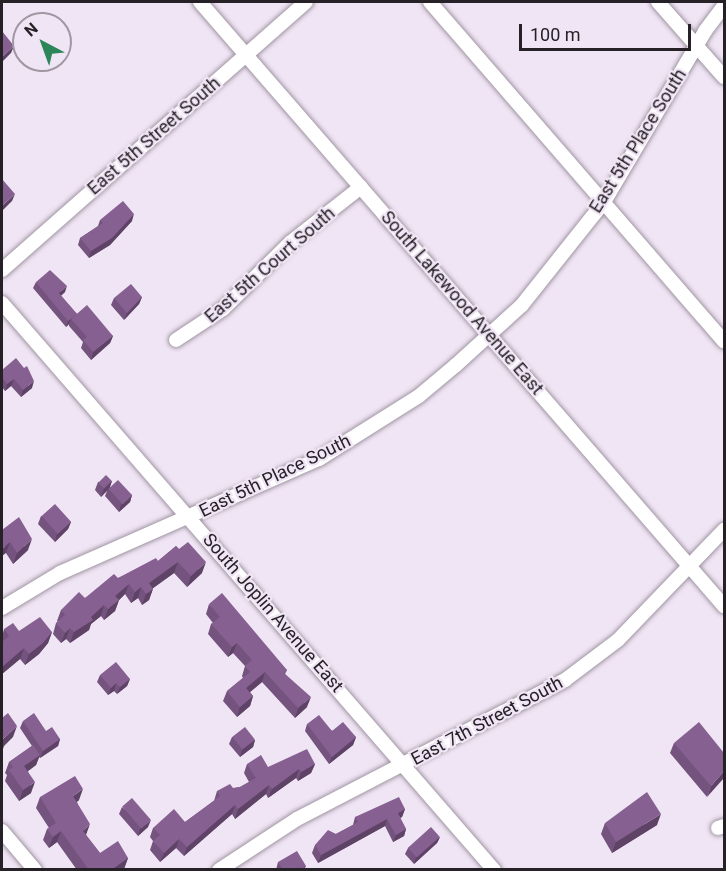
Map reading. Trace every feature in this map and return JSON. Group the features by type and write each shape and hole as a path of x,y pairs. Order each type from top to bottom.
{"street":[{"name":"South Lakewood Avenue East","path":"200,2 724,606"},
{"name":"East 5th Street South","path":"2,270 306,2"},
{"path":"430,2 724,342"},
{"path":"658,2 724,77"},
{"name":"East 5th Place South","path":"2,608 60,573 190,518 319,459 419,396 490,336 529,296 604,202 697,46 724,6"},
{"name":"East 5th Court South","path":"176,340 223,309 291,242 362,187"},
{"name":"South Joplin Avenue East","path":"2,303 494,870"},
{"name":"East 7th Street South","path":"219,870 297,819 565,680 618,640 692,568 724,530"},
{"path":"2,831 35,870"}],"building":[{"path":"2,31 12,44 12,48 2,57"},
{"path":"2,179 15,194 2,206"},
{"path":"123,201 134,214 112,238 91,251 80,238 103,223 100,220"},
{"path":"50,270 67,286 59,293 77,314 68,321 36,282"},
{"path":"131,284 142,297 127,313 114,298"},
{"path":"87,305 113,336 93,352 83,340 87,337 71,319"},
{"path":"16,358 24,368 27,366 34,381 23,390 14,379 7,384 2,377 2,370"},
{"path":"106,475 112,481 104,488 98,483"},
{"path":"118,480 132,495 123,504 108,489"},
{"path":"55,504 71,522 58,534 42,516"},
{"path":"19,517 32,539 17,553 10,542 2,549 2,530"},
{"path":"188,542 206,562 191,576 178,562 149,583 153,589 146,594 141,587 135,592 129,584 115,596 119,600 108,609 104,605 91,617 93,620 74,632 70,628 65,633 56,623 65,615 61,610 79,592 85,598 114,574 118,578 156,558 158,561 176,546 179,549"},
{"path":"222,593 287,670 284,673 311,697 298,708 265,672 246,688 253,696 240,707 227,691 250,672 245,666 252,660 237,643 232,647 211,624 220,617 209,604"},
{"path":"40,617 52,632 29,654 24,648 2,667 2,642 9,636 4,629 13,623 19,631"},
{"path":"116,662 130,679 120,687 116,683 111,688 100,675"},
{"path":"8,713 17,726 2,740 2,718"},
{"path":"34,713 46,731 52,727 60,739 43,751 23,721"},
{"path":"319,715 332,731 343,722 356,737 332,757 307,724"},
{"path":"699,722 724,753 724,771 711,786 674,743"},
{"path":"245,727 255,740 242,749 232,737"},
{"path":"33,745 40,755 24,766 35,782 23,790 9,770 13,767 9,762"},
{"path":"307,749 315,764 301,772 299,769 272,789 269,785 238,809 235,805 187,847 179,839 164,853 153,841 160,835 153,828 174,809 185,822 220,796 217,791 230,784 233,788 240,787 256,778 247,764 261,755 268,767"},
{"path":"75,776 83,789 73,796 90,824 83,831 100,853 118,841 128,858 111,870 89,870 61,831 53,837 47,829 56,823 40,797"},
{"path":"647,792 661,814 616,842 605,823"},
{"path":"399,797 405,809 398,813 406,829 396,835 387,819 321,855 315,845 328,830 336,834 358,822 355,817"},
{"path":"132,798 151,820 141,828 122,807"},
{"path":"431,827 440,837 417,857 408,848"},
{"path":"297,851 306,866 299,870 283,870 278,862"}]}
